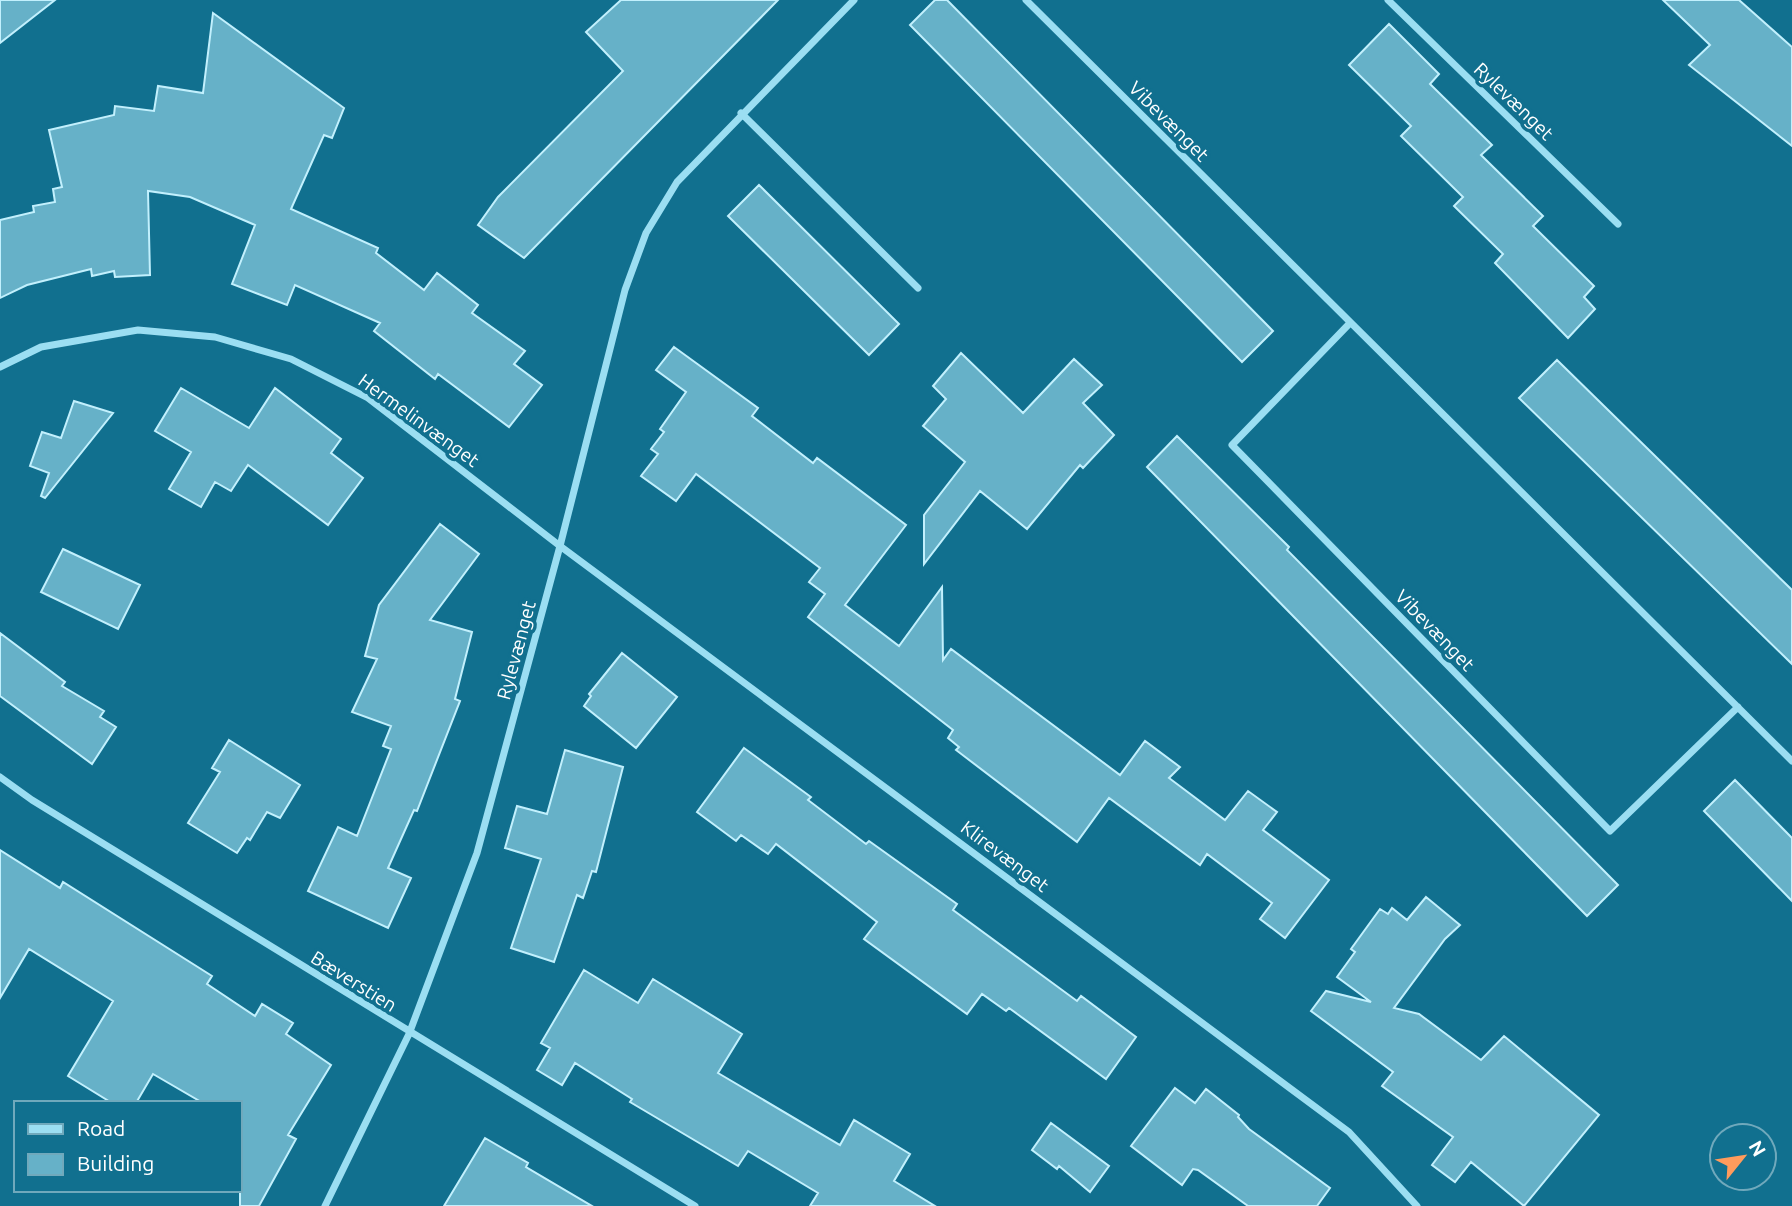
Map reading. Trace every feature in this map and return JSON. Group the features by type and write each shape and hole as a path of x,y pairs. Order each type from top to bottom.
{"street":[{"name":"Rylevænget","path":"324,1206 409,1034 477,853 561,546 625,290 646,233 677,183 741,113 853,0"},
{"name":"Vibevænget","path":"1026,0 1792,761"},
{"name":"Rylevænget","path":"1388,0 1618,225"},
{"path":"741,113 918,288"},
{"name":"Vibevænget","path":"1350,323 1232,445 1610,831 1738,708"},
{"name":"Hermelinvænget","path":"0,366 41,346 138,330 215,337 291,359 368,398 561,546"},
{"name":"Klirevænget","path":"561,546 1349,1132 1417,1206"},
{"name":"Bæverstien","path":"0,777 409,1034 695,1206"}],"building":[{"path":"0,0 55,0 0,43"},
{"path":"621,0 778,0 524,258 478,225 498,197 623,71 586,32"},
{"path":"935,0 947,0 1273,331 1242,362 910,25"},
{"path":"1663,0 1739,0 1792,47 1792,146 1689,65 1710,45"},
{"path":"213,13 344,108 332,138 324,135 291,209 378,248 376,253 424,290 437,273 478,305 472,313 525,351 514,364 542,385 509,427 438,374 435,379 374,331 380,323 295,285 287,305 232,284 255,225 190,197 148,191 150,275 115,277 114,271 92,276 91,269 27,285 0,298 0,220 34,212 33,206 55,202 53,189 62,187 49,130 114,115 115,106 154,111 158,86 203,93"},
{"path":"1389,24 1439,74 1430,84 1492,145 1481,155 1543,216 1533,226 1594,286 1584,297 1595,309 1568,338 1495,263 1503,254 1454,206 1463,197 1401,136 1411,126 1349,65"},
{"path":"759,185 899,324 869,355 728,216"},
{"path":"674,347 758,408 752,416 813,463 817,458 906,525 845,605 899,646 942,587 943,660 951,649 1120,775 1145,741 1180,767 1169,778 1225,820 1248,791 1277,812 1263,830 1329,880 1285,938 1260,919 1272,903 1207,854 1200,865 1109,798 1077,842 956,750 959,747 948,738 953,730 808,617 825,594 809,582 820,568 696,474 676,501 641,476 658,454 651,449 664,432 660,429 686,392 656,370"},
{"path":"961,353 1023,413 1074,359 1102,385 1083,403 1114,435 1083,468 1080,465 1027,529 980,491 924,564 924,515 965,462 923,426 946,399 933,386"},
{"path":"1557,360 1792,590 1792,664 1519,398"},
{"path":"181,388 249,428 275,388 341,439 331,453 363,478 328,525 248,465 231,491 215,482 201,507 169,489 191,452 155,431"},
{"path":"74,401 113,413 45,498 41,496 49,473 30,466 42,432 61,438"},
{"path":"1177,436 1289,547 1287,550 1618,885 1587,916 1147,467"},
{"path":"440,524 479,554 430,620 472,632 455,699 460,701 417,811 414,810 388,868 411,878 388,928 308,891 338,827 357,836 391,749 383,746 391,726 352,712 377,659 365,656 379,605"},
{"path":"63,549 140,585 118,629 41,592"},
{"path":"0,633 65,682 62,686 104,711 100,717 116,727 92,764 0,696"},
{"path":"622,653 677,697 636,748 584,706 591,696 589,694"},
{"path":"229,740 300,785 280,818 267,812 250,840 247,838 237,853 188,823 220,772 212,768"},
{"path":"744,748 811,797 808,800 866,844 869,841 957,904 953,910 1077,1001 1081,996 1136,1037 1106,1079 1009,1008 1006,1011 982,994 967,1014 864,939 877,922 776,844 768,854 741,835 736,841 697,812"},
{"path":"565,750 623,767 596,872 592,871 583,898 577,895 554,962 511,948 541,859 505,848 517,806 547,814"},
{"path":"1735,780 1792,838 1792,901 1704,811"},
{"path":"0,850 60,888 63,882 212,976 207,984 255,1016 262,1004 293,1023 286,1034 331,1065 288,1135 296,1139 259,1206 240,1206 242,1101 200,1101 153,1074 137,1101 109,1101 68,1076 113,1001 29,949 0,998"},
{"path":"1426,897 1460,925 1445,939 1394,1008 1419,1014 1481,1060 1504,1036 1599,1115 1524,1206 1471,1162 1455,1182 1432,1165 1453,1137 1382,1086 1393,1072 1311,1011 1326,991 1371,1002 1337,977 1355,952 1351,949 1380,909 1388,914 1392,908 1407,920"},
{"path":"584,970 638,1003 653,979 742,1034 718,1073 840,1145 854,1120 910,1154 894,1181 935,1206 810,1206 818,1193 748,1151 738,1166 630,1102 632,1099 575,1063 562,1085 537,1070 550,1048 541,1043"},
{"path":"1175,1088 1195,1103 1206,1089 1239,1115 1249,1129 1330,1188 1317,1206 1248,1206 1193,1169 1182,1185 1131,1146"},
{"path":"1051,1123 1109,1166 1090,1192 1059,1166 1057,1169 1032,1150"},
{"path":"485,1138 528,1163 526,1167 592,1206 444,1206"}]}
